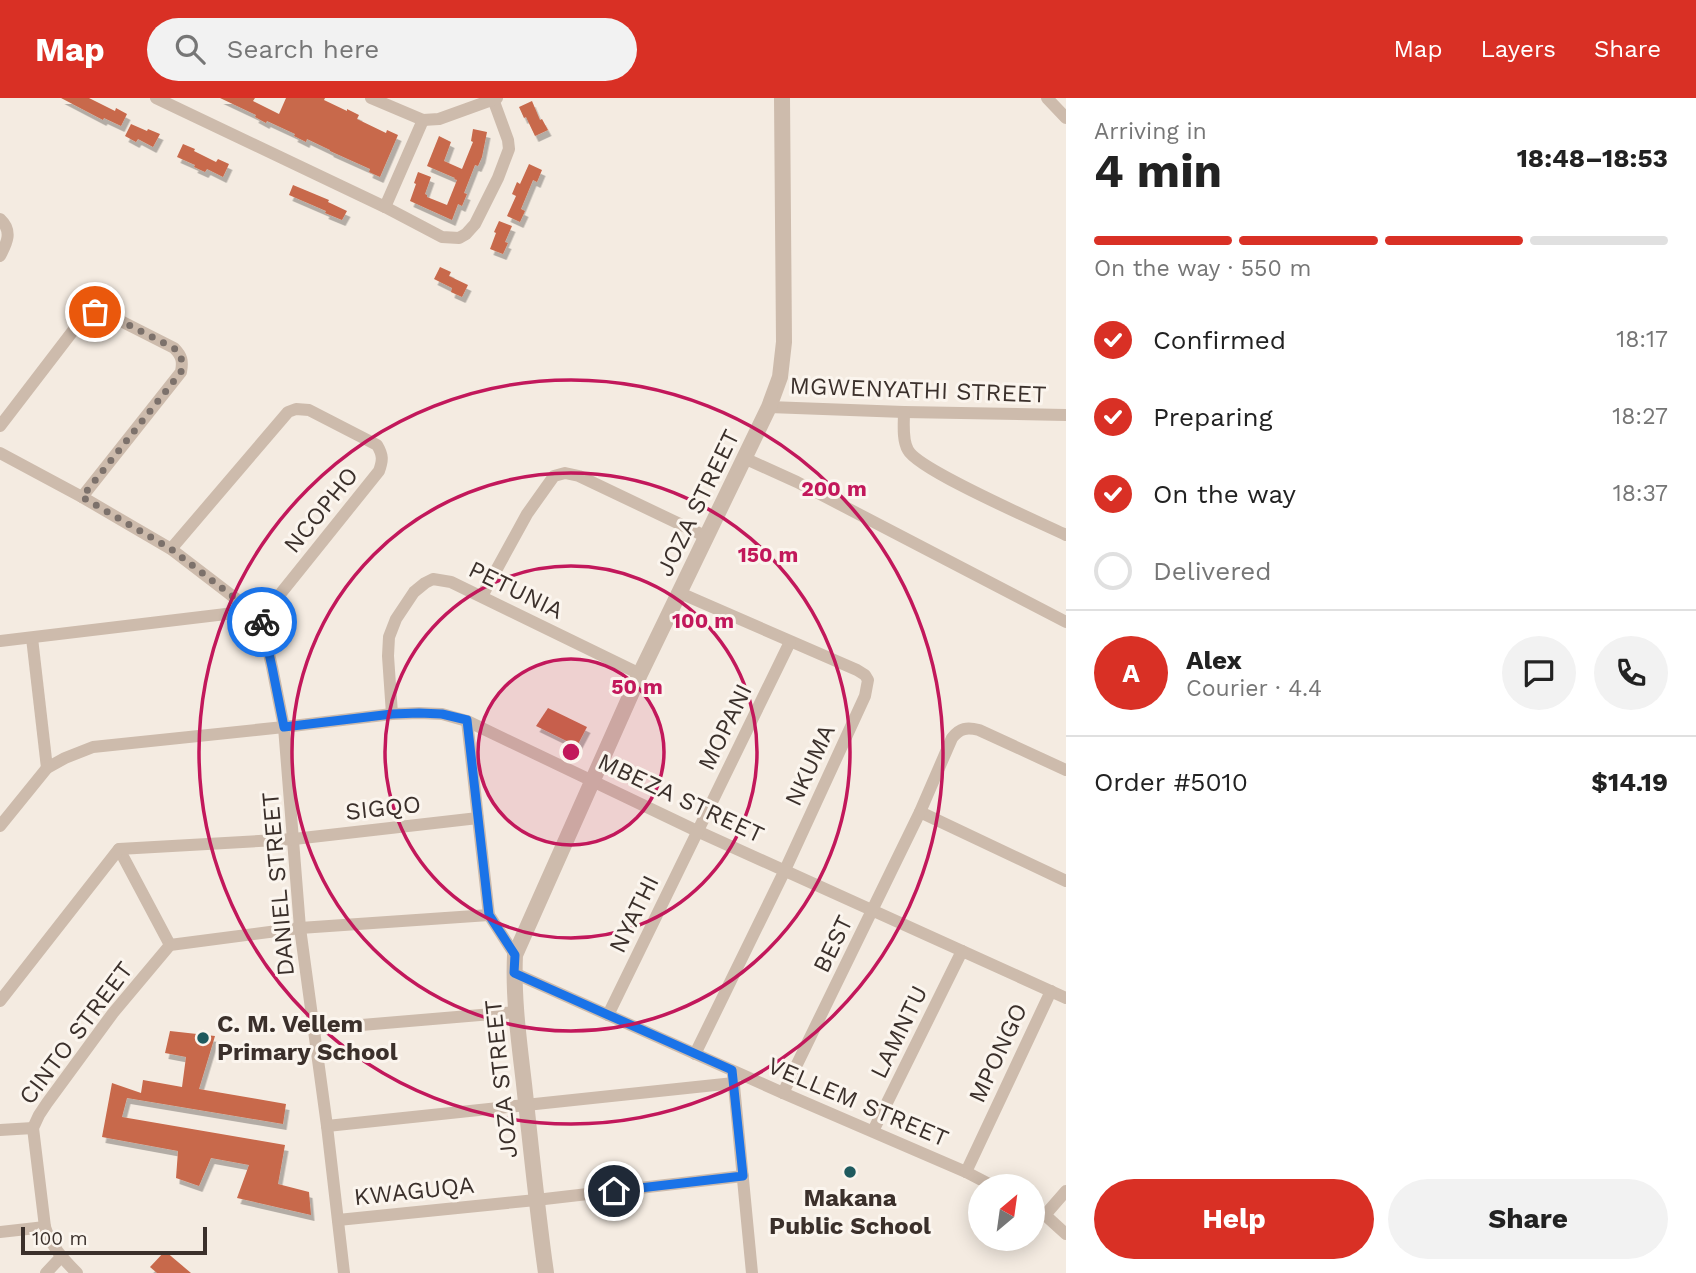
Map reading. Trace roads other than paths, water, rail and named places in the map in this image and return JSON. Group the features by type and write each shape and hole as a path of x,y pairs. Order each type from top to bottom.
{"street":[{"path":"156,98 442,237 459,238 466,234 481,213 509,149 495,99 439,119 422,120 370,98"},
{"name":"JOZA STREET","path":"546,1273 516,1012 515,955 640,674 769,407 780,377 784,342 782,98"},
{"path":"1047,98 1066,118"},
{"path":"385,207 422,120"},
{"path":"0,219 7,228 8,236 0,256"},
{"path":"0,426 87,315 105,313 174,348 183,362 181,372 82,497"},
{"name":"MGWENYATHI STREET","path":"769,407 1066,415"},
{"name":"NCOPHO","path":"171,549 288,412 296,409 309,410 377,445 382,453 379,471 256,615"},
{"path":"904,412 906,445 914,457 929,468 1066,535"},
{"path":"0,453 171,549 256,615"},
{"path":"744,458 797,482 1066,622"},
{"path":"482,596 545,487 554,476 565,473 579,476 707,537"},
{"name":"PETUNIA","path":"392,714 389,637 396,619 414,592 433,579 451,582 482,596 640,674"},
{"name":"NKUMA","path":"680,593 857,670 868,680 860,708 695,1054"},
{"path":"0,641 256,615"},
{"name":"DANIEL STREET","path":"256,615 272,667 284,727 300,928 344,1273"},
{"path":"32,638 47,768"},
{"name":"MOPANI","path":"697,831 790,642"},
{"name":"MBEZA STREET","path":"0,826 47,768 93,747 392,714 442,714 467,720 697,831 1066,998"},
{"path":"467,720 489,915 515,955"},
{"name":"BEST","path":"783,1093 920,812 952,738 959,730 969,727 979,730 1066,770"},
{"path":"920,812 1066,881"},
{"name":"SIGQO","path":"119,849 294,839 478,818"},
{"name":"NYATHI","path":"608,1015 697,831"},
{"path":"0,1001 119,849 170,944 300,928 489,915"},
{"name":"CINTO STREET","path":"77,1273 52,1245 45,1227 33,1128 47,1103 113,1013 170,944"},
{"name":"LAMNTU","path":"873,1131 962,951"},
{"name":"VELLEM STREET","path":"514,973 695,1054 733,1077 783,1093 970,1174"},
{"name":"MPONGO","path":"966,1172 1051,991"},
{"path":"314,1029 516,1012"},
{"path":"327,1126 733,1077 752,1273"},
{"path":"0,1130 33,1128"},
{"name":"KWAGUQA","path":"338,1220 743,1176"},
{"path":"1066,1191 1045,1215 1066,1234"},
{"path":"0,1232 45,1227"},
{"path":"46,1273 61,1257"}],"place":[{"name":"C. M. Vellem Primary School","path":"203,1038"},
{"name":"Makana Public School","path":"850,1172"}]}
